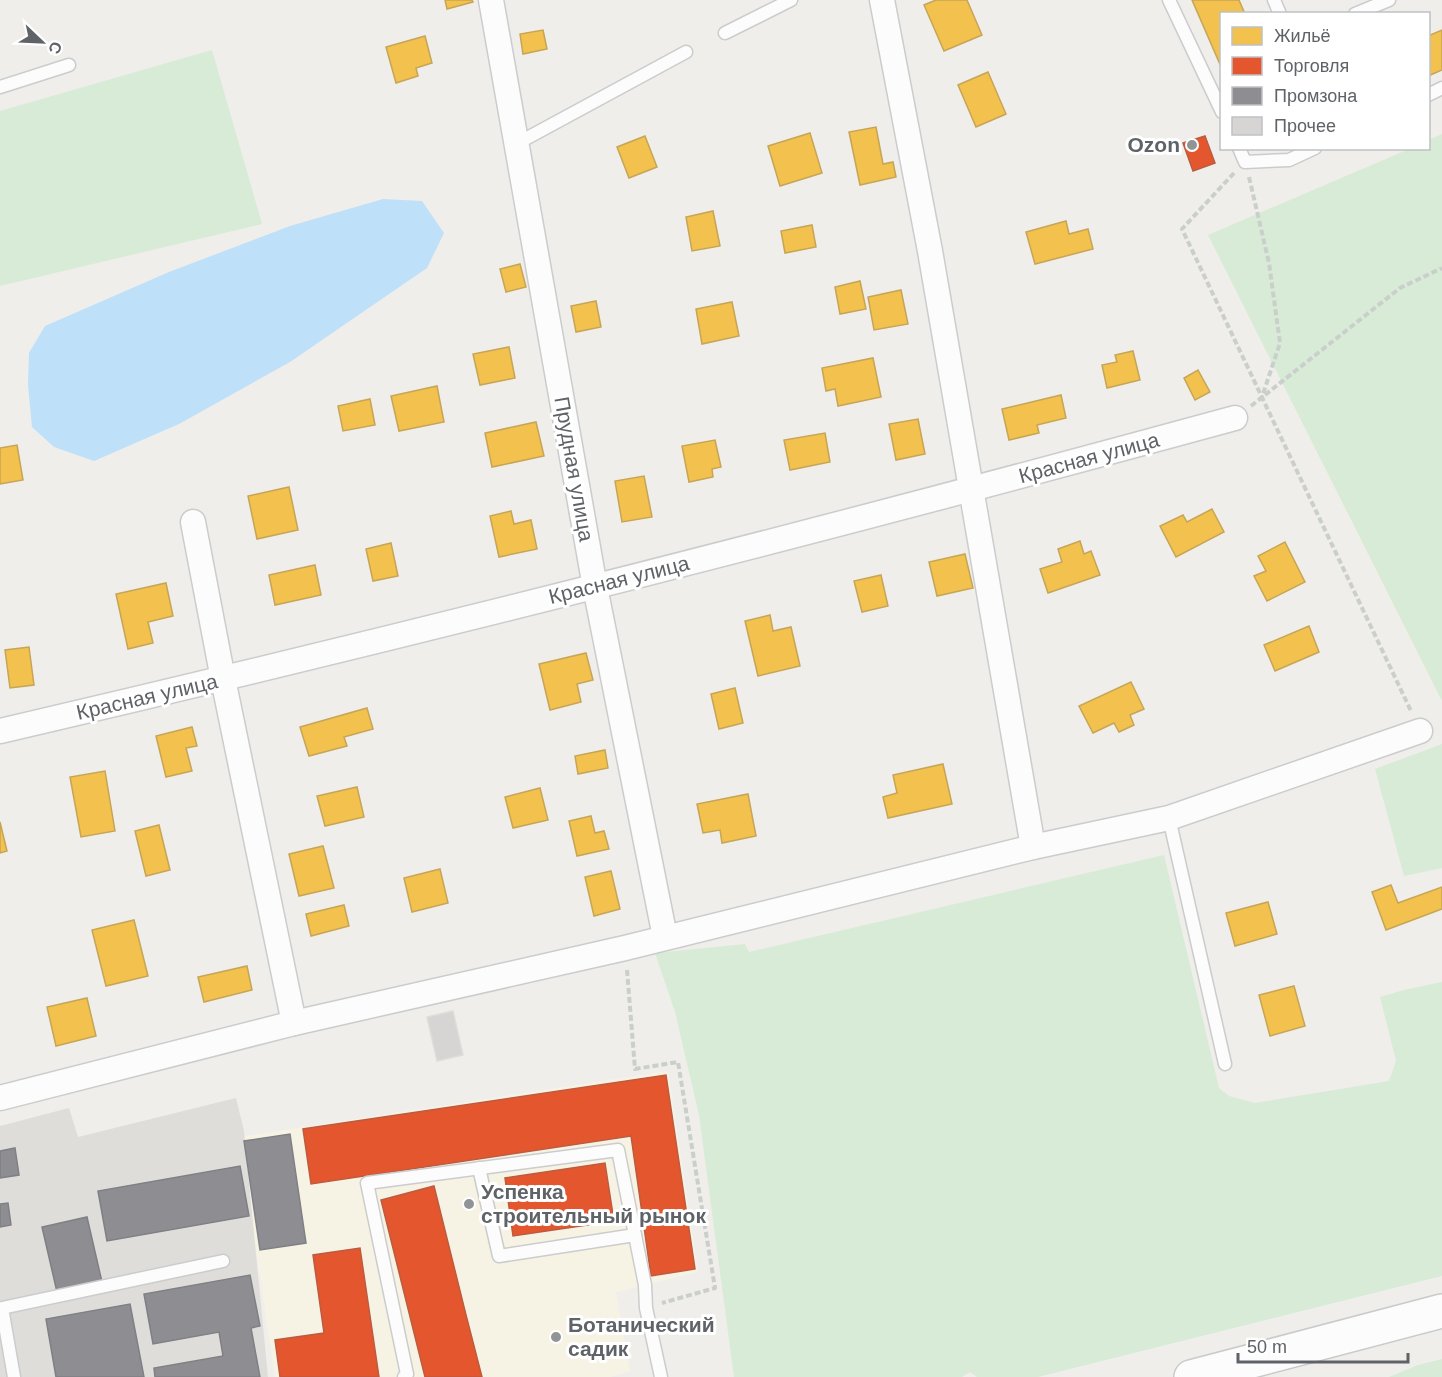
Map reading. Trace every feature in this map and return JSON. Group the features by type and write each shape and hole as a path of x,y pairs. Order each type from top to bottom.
{"main road":[{"path":"1191,1377 1442,1311"}],"street":[{"name":"Прудная улица","path":"490,0 595,587 665,937"},
{"path":"882,0 932,262 1033,847"},
{"name":"Красная улица","path":"0,731 223,679 595,587 972,490 1235,418"},
{"path":"193,522 294,1023"},
{"path":"0,1098 294,1023 625,948 1033,847 1169,818 1420,731"}],"lane":[{"path":"725,33 791,0"},
{"path":"1169,0 1220,110"},
{"path":"1360,12 1389,0"},
{"path":"516,144 686,52"},
{"path":"0,87 69,65"},
{"path":"1240,150 1245,162 1289,160 1311,150"},
{"path":"1169,818 1225,1064"},
{"path":"404,1377 407,1374 367,1183 618,1150 645,1285 646,1308 661,1377"},
{"path":"479,1168 499,1256 635,1235"},
{"path":"14,1377 2,1308 223,1261"}],"path":[{"path":"1245,162 1269,263 1280,343 1262,398"},
{"path":"1245,162 1182,229 1420,731"},
{"path":"1235,418 1400,288 1442,268"},
{"path":"625,948 635,1069 678,1062 716,1288 646,1308"}],"shaded area":[{"name":"Успенка строительный рынок","path":"668,1071 698,1272 616,1292 630,1371 610,1377 275,1377 239,1137"},
{"path":"236,1098 244,1131 268,1377 0,1377 0,1126 69,1108 78,1137"}],"green space":[{"path":"212,50 262,224 0,286 0,111"},
{"path":"1442,134 1442,701 1208,235 1407,150 1430,150 1430,140"},
{"path":"1442,744 1442,868 1404,876 1375,769"},
{"path":"1164,855 1219,1088 1229,1096 1255,1103 1389,1081 1396,1061 1380,997 1442,982 1442,1276 1038,1377 977,1377 970,1372 962,1377 734,1377 699,1115 675,1012 655,953 745,944 749,952"},
{"path":"1442,1359 1442,1377 1389,1377 1418,1365"}],"water":[{"path":"383,199 422,201 444,233 427,268 290,362 179,424 94,461 54,447 32,427 28,385 29,353 45,326 169,272 290,226"}],"building: Жильё":[{"path":"445,0 472,0 473,2 447,9"},
{"path":"936,0 967,0 982,35 944,51 924,5"},
{"path":"1192,0 1239,0 1244,12 1220,12 1220,64"},
{"path":"543,30 547,49 523,54 520,34"},
{"path":"1442,30 1442,70 1430,75 1430,35"},
{"path":"425,36 432,63 416,68 418,76 396,83 386,47"},
{"path":"988,72 1006,114 976,127 958,85"},
{"path":"876,127 883,164 893,162 896,177 860,185 849,132"},
{"path":"810,133 822,173 780,186 768,146"},
{"path":"645,136 657,167 629,178 617,147"},
{"path":"713,211 720,246 692,251 686,217"},
{"path":"1066,221 1069,234 1088,229 1093,249 1035,264 1026,232"},
{"path":"812,225 816,247 785,253 781,231"},
{"path":"520,264 526,287 506,292 500,269"},
{"path":"860,281 866,309 840,314 835,287"},
{"path":"901,290 908,324 874,330 868,297"},
{"path":"596,301 601,327 576,332 571,306"},
{"path":"732,302 739,336 702,344 696,309"},
{"path":"509,347 515,378 480,385 473,354"},
{"path":"1133,351 1140,380 1107,388 1102,365 1117,362 1115,355"},
{"path":"873,358 881,397 838,406 835,389 826,391 822,368"},
{"path":"1198,370 1210,392 1195,400 1184,378"},
{"path":"437,386 444,422 399,431 391,396"},
{"path":"1061,395 1066,418 1037,425 1039,433 1009,440 1002,409"},
{"path":"370,399 375,425 343,431 338,406"},
{"path":"918,419 925,454 896,460 889,424"},
{"path":"536,422 544,456 492,467 485,433"},
{"path":"825,433 830,462 790,470 784,440"},
{"path":"715,440 721,467 712,469 713,477 689,482 682,446"},
{"path":"17,445 23,480 0,484 0,448"},
{"path":"644,476 652,517 622,522 615,481"},
{"path":"289,487 298,530 257,539 248,496"},
{"path":"1212,509 1224,532 1176,557 1160,526 1183,515 1187,522"},
{"path":"511,511 514,524 531,520 537,549 499,557 490,516"},
{"path":"1080,541 1084,554 1091,551 1100,575 1048,593 1040,569 1062,562 1058,549"},
{"path":"1285,542 1305,582 1267,601 1254,576 1266,571 1258,556"},
{"path":"391,543 398,576 373,581 366,549"},
{"path":"965,554 973,588 937,596 929,562"},
{"path":"315,565 321,595 275,605 269,575"},
{"path":"881,575 888,606 862,612 854,581"},
{"path":"166,583 173,616 148,622 153,643 128,649 116,594"},
{"path":"770,615 773,631 791,627 800,666 758,676 745,621"},
{"path":"1309,626 1319,652 1275,671 1264,645"},
{"path":"29,647 34,685 10,688 5,650"},
{"path":"586,653 593,680 577,684 581,702 550,710 539,664"},
{"path":"1131,682 1144,709 1130,715 1134,725 1119,732 1114,723 1093,733 1079,706"},
{"path":"735,688 743,723 719,729 711,694"},
{"path":"367,708 373,729 344,737 347,746 309,756 300,727"},
{"path":"192,727 197,746 186,748 192,771 166,777 156,736"},
{"path":"605,750 608,768 578,774 575,756"},
{"path":"943,764 952,804 888,818 883,797 897,793 893,775"},
{"path":"105,771 115,831 81,837 70,777"},
{"path":"357,787 364,817 325,826 317,796"},
{"path":"540,788 548,820 513,828 505,797"},
{"path":"748,794 756,836 722,843 720,830 703,833 697,804"},
{"path":"591,816 595,833 604,831 609,849 577,856 569,821"},
{"path":"0,822 7,851 0,853"},
{"path":"159,825 170,870 146,876 135,831"},
{"path":"323,846 334,888 299,896 289,854"},
{"path":"440,869 448,903 412,912 404,878"},
{"path":"611,871 620,909 594,916 585,877"},
{"path":"1391,885 1398,903 1442,887 1442,909 1386,930 1372,892"},
{"path":"1268,902 1277,934 1235,946 1226,913"},
{"path":"344,905 349,926 311,936 306,914"},
{"path":"134,920 148,976 106,986 92,930"},
{"path":"247,966 252,990 204,1002 198,977"},
{"path":"1294,986 1305,1026 1270,1036 1259,995"},
{"path":"87,998 96,1036 56,1046 47,1007"}],"building: Торговля":[{"path":"1205,136 1215,163 1193,171 1183,143"},
{"path":"666,1075 695,1269 651,1276 631,1136 311,1184 303,1129"},
{"path":"605,1163 614,1221 513,1236 505,1178"},
{"path":"434,1186 482,1377 425,1377 381,1200"},
{"path":"360,1248 379,1377 280,1377 275,1340 324,1333 313,1255"}],"building: Промзона":[{"path":"290,1134 306,1243 260,1250 244,1141"},
{"path":"15,1148 19,1175 0,1178 0,1151"},
{"path":"240,1166 249,1216 107,1241 98,1191"},
{"path":"8,1203 11,1225 0,1227 0,1204"},
{"path":"87,1217 102,1282 57,1292 42,1227"},
{"path":"250,1275 260,1326 251,1328 260,1377 155,1377 154,1368 223,1356 219,1332 153,1344 144,1294"},
{"path":"130,1304 144,1377 56,1377 46,1319"}],"building: Прочее":[{"path":"453,1011 463,1055 437,1061 427,1017"}],"place":[{"name":"Ozon","path":"1192,145"},
{"name":"Успенка строительный рынок","path":"469,1204"},
{"name":"Ботанический садик","path":"556,1337"}]}
